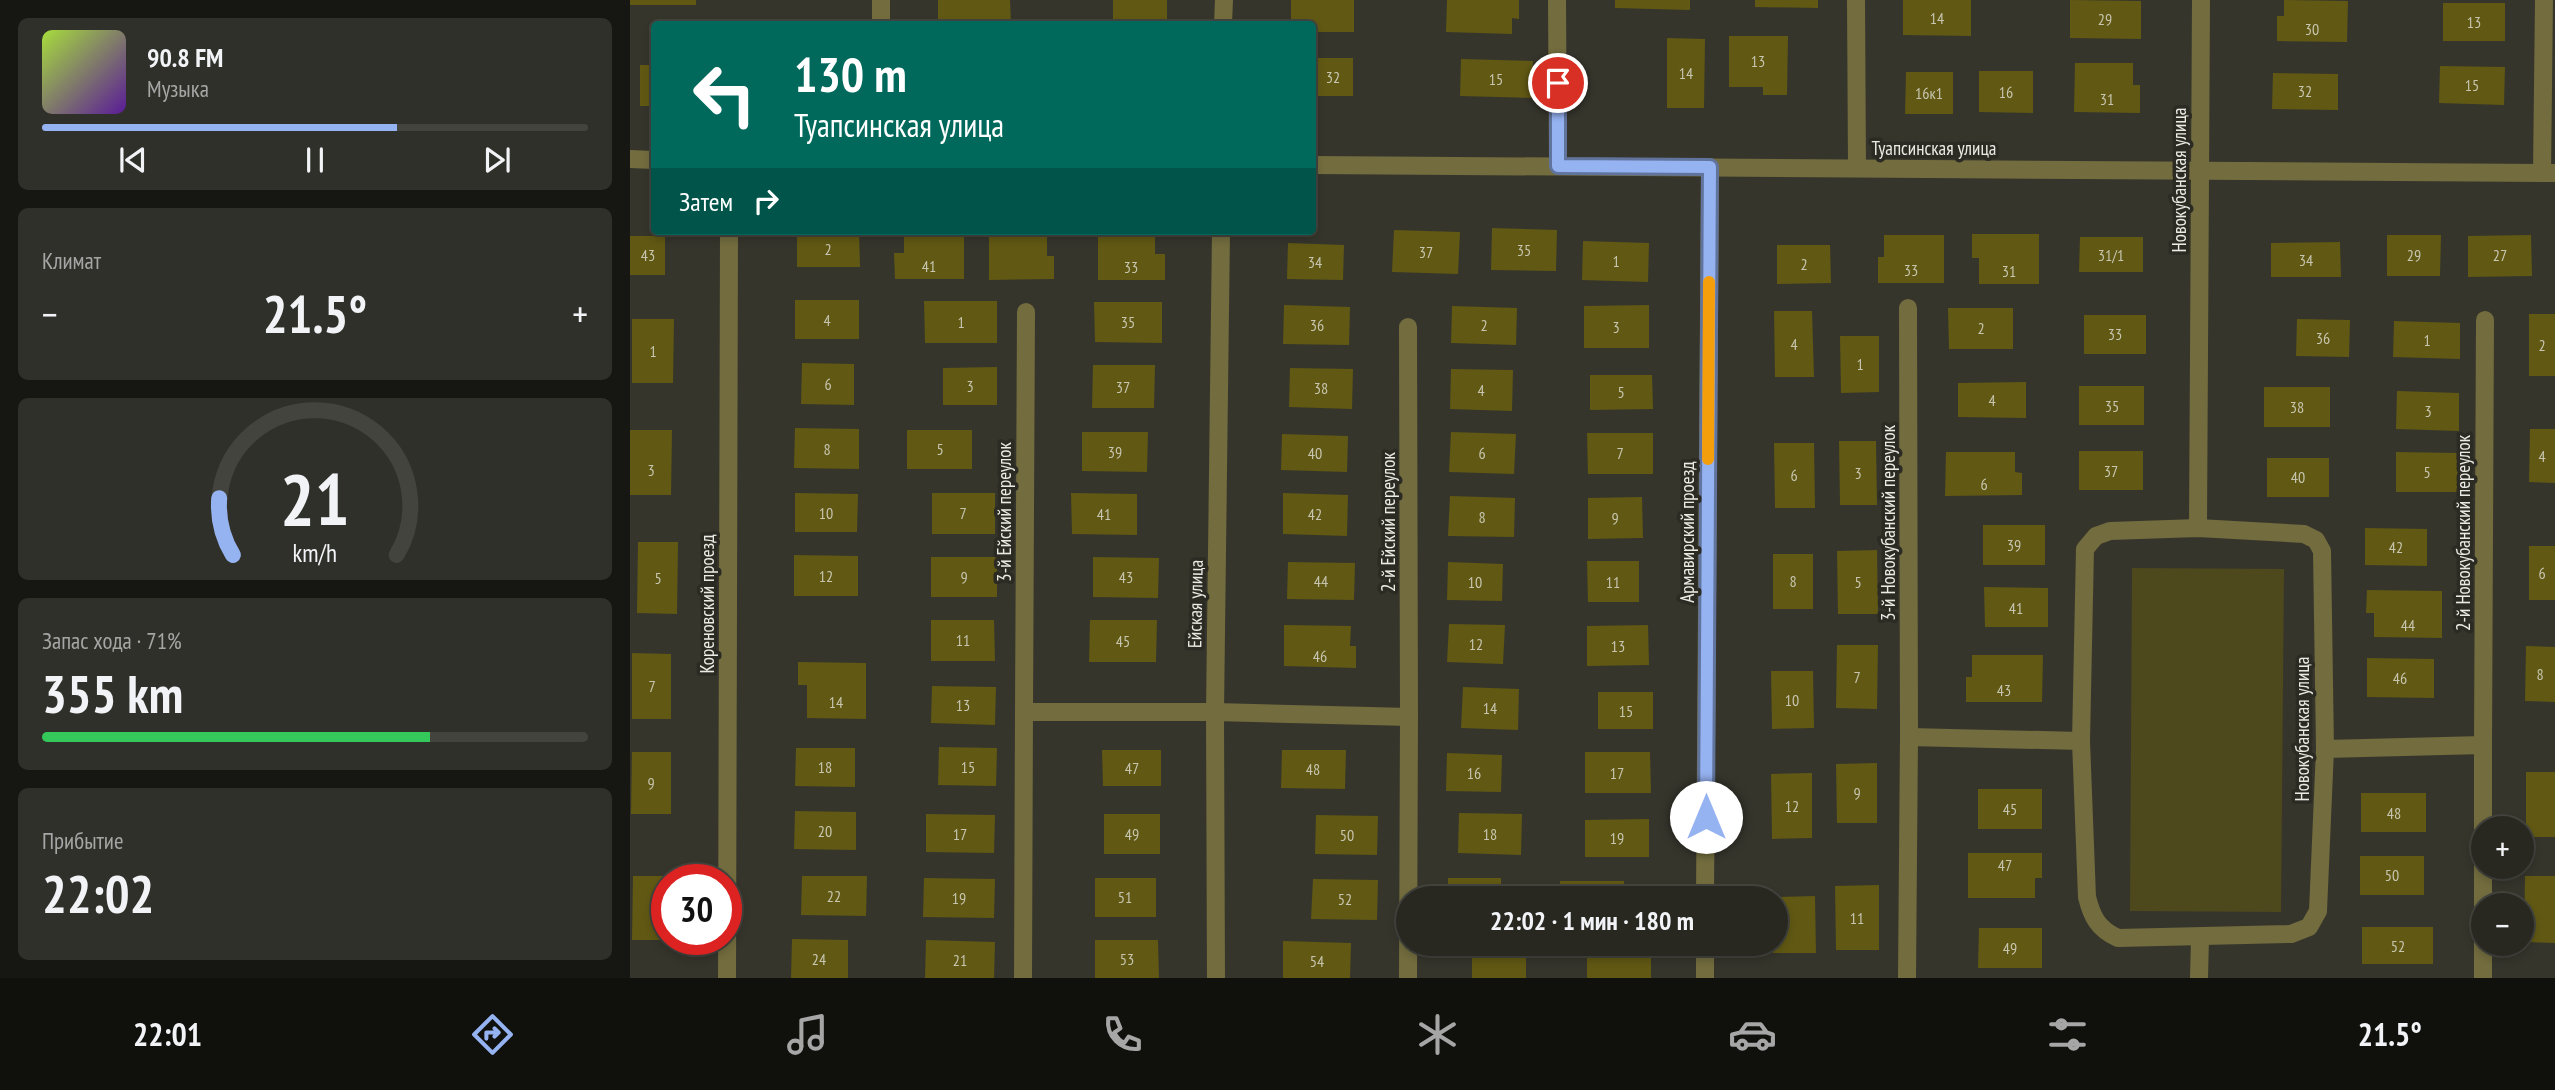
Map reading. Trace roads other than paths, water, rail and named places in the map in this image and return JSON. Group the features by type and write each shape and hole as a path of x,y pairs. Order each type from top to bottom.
{"street":[{"path":"881,0 881,21"},
{"path":"1223,21 1224,0"},
{"path":"1557,0 1558,166"},
{"path":"1856,0 1857,168"},
{"name":"Новокубанская улица","path":"2198,528 2201,0"},
{"path":"2544,0 2548,173"},
{"path":"630,159 651,160"},
{"name":"Туапсинская улица","path":"1316,165 2548,173"},
{"name":"Армавирский проезд","path":"1706,886 1710,167"},
{"name":"Кореновский проезд","path":"727,978 729,235"},
{"name":"Ейская улица","path":"1216,978 1215,712 1221,235"},
{"name":"3-й Новокубанский переулок","path":"1907,978 1908,308"},
{"name":"3-й Ейский переулок","path":"1023,978 1026,312"},
{"name":"2-й Новокубанский переулок","path":"2483,893 2485,320"},
{"name":"2-й Ейский переулок","path":"1408,327 1408,978"},
{"name":"Новокубанская улица","path":"2198,528 2304,534 2316,540 2322,551 2325,749 2318,911 2309,927 2291,934 2118,938 2105,932 2092,918 2087,897 2081,741 2085,549 2096,537 2110,531 2198,528"},
{"path":"1024,712 1215,712 1409,717"},
{"path":"1909,737 2081,741"},
{"path":"2325,749 2483,746"},
{"path":"2199,978 2200,938"},
{"path":"1705,956 1705,978"},
{"name":"2-й Новокубанский переулок","path":"2483,956 2483,978"}]}
